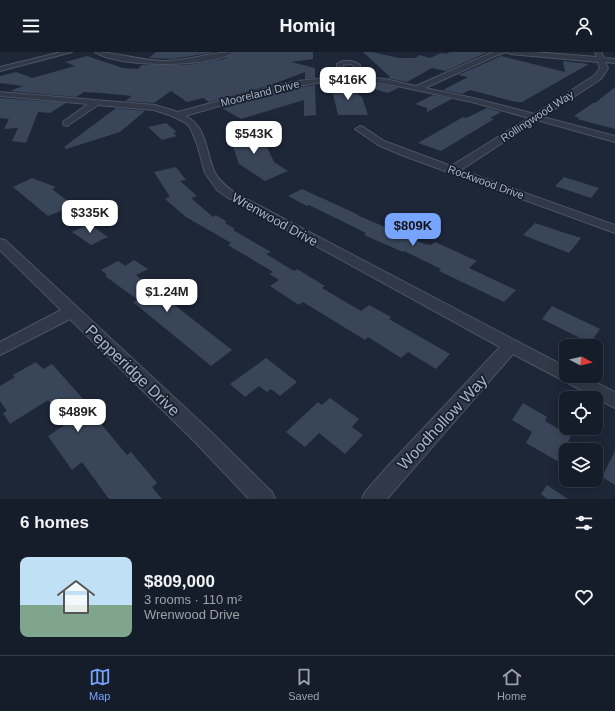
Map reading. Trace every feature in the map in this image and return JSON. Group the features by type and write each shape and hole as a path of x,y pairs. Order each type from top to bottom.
{"street":[{"path":"0,69 69,52"},
{"path":"98,52 125,60 162,63 199,60 231,52"},
{"path":"418,88 493,54 504,52"},
{"path":"510,52 600,56 615,61"},
{"name":"Rollingwood Way","path":"452,170 598,77 603,71 604,65 600,56"},
{"path":"340,79 340,64 352,62 358,66 360,79"},
{"name":"Mooreland Drive","path":"178,115 284,85 306,81 360,79 393,82 532,119 615,139"},
{"name":"Wrenwood Drive","path":"0,94 155,108 178,115 189,121 197,132 210,173 214,181 221,188 559,372"},
{"path":"67,123 96,103"},
{"name":"Mooreland Drive","path":"532,119 615,145"},
{"name":"Rockwood Drive","path":"360,129 381,143 615,229"},
{"name":"Pepperidge Drive","path":"0,243 201,435 264,499"},
{"path":"0,349 72,311"},
{"name":"Woodhollow Way","path":"373,499 511,346"},
{"name":"Wrenwood Drive","path":"580,383 615,401"}],"building":[{"path":"156,52 216,52 173,59 149,58"},
{"path":"235,52 313,52 313,59 291,62 315,68 315,78 305,79 305,72 268,86 209,102 203,98 187,102 171,91 154,103 125,101 132,96 100,93 84,92 76,97 10,91 23,86 0,83 0,76 16,72 32,78 75,66 65,62 87,56 123,68 138,69 142,65 186,65 207,62 224,59"},
{"path":"363,52 372,52 399,58 415,58 420,55 430,58 441,53 446,54 450,52 488,52 446,71 432,68 407,82 387,78 390,77"},
{"path":"501,56 565,72 563,61 589,64 522,102 516,102 470,90 462,94 443,90 468,77 458,75"},
{"path":"376,84 398,88 388,93 370,88"},
{"path":"315,85 316,115 304,116 304,100 241,119 220,107 274,91"},
{"path":"344,85 357,87 355,92 362,97 368,115 338,115 331,86"},
{"path":"615,87 615,129 577,119 579,118 574,116 595,103"},
{"path":"433,95 452,99 427,112 427,108 415,104"},
{"path":"0,98 66,103 50,113 38,112 26,143 12,141 18,128 4,129 9,119 0,118"},
{"path":"116,108 145,111 120,132 66,149 64,147"},
{"path":"487,108 501,112 490,118 494,119 441,151 418,143 463,117 466,118"},
{"path":"166,123 177,132 173,133 177,136 162,140 148,127"},
{"path":"247,127 256,146 266,145 274,162 288,171 265,181 239,164 227,129"},
{"path":"176,167 186,180 180,181 197,196 191,198 213,217 216,215 235,229 233,230 271,252 266,254 294,271 297,269 325,286 322,288 361,311 369,305 391,317 389,319 450,354 436,369 408,352 401,358 368,337 365,340 303,302 299,305 270,286 279,280 269,274 273,272 228,245 231,243 186,217 165,199 170,197 154,172"},
{"path":"564,177 599,188 591,198 555,186"},
{"path":"32,178 56,187 52,189 74,206 48,216 13,187"},
{"path":"302,189 359,215 357,215 427,245 431,245 435,242 477,261 469,268 516,290 504,302 439,271 441,269 404,251 403,252 364,235 366,233 288,196"},
{"path":"535,223 581,238 569,253 523,235"},
{"path":"89,224 108,237 91,245 72,232"},
{"path":"134,260 148,269 136,275 232,350 211,366 133,302 138,300 105,276 107,275 101,270 118,261 125,266"},
{"path":"552,306 600,329 593,339 582,339 542,319"},
{"path":"266,358 297,382 280,396 271,389 267,392 259,386 245,397 230,384"},
{"path":"36,362 43,369 52,364 95,412 92,413 127,455 131,452 157,483 152,487 162,499 109,499 82,462 72,470 48,436 66,424 48,400 10,424 3,413 7,411 0,401 0,386 15,377 13,375"},
{"path":"330,398 359,419 352,427 363,435 345,454 319,433 305,447 286,432 318,402 322,405"},
{"path":"523,403 547,417 545,421 559,429 559,435 571,436 568,443 559,443 559,462 526,443 532,432 512,420"},
{"path":"615,451 615,485 603,478"},
{"path":"547,485 568,499 547,499 541,494"}]}
